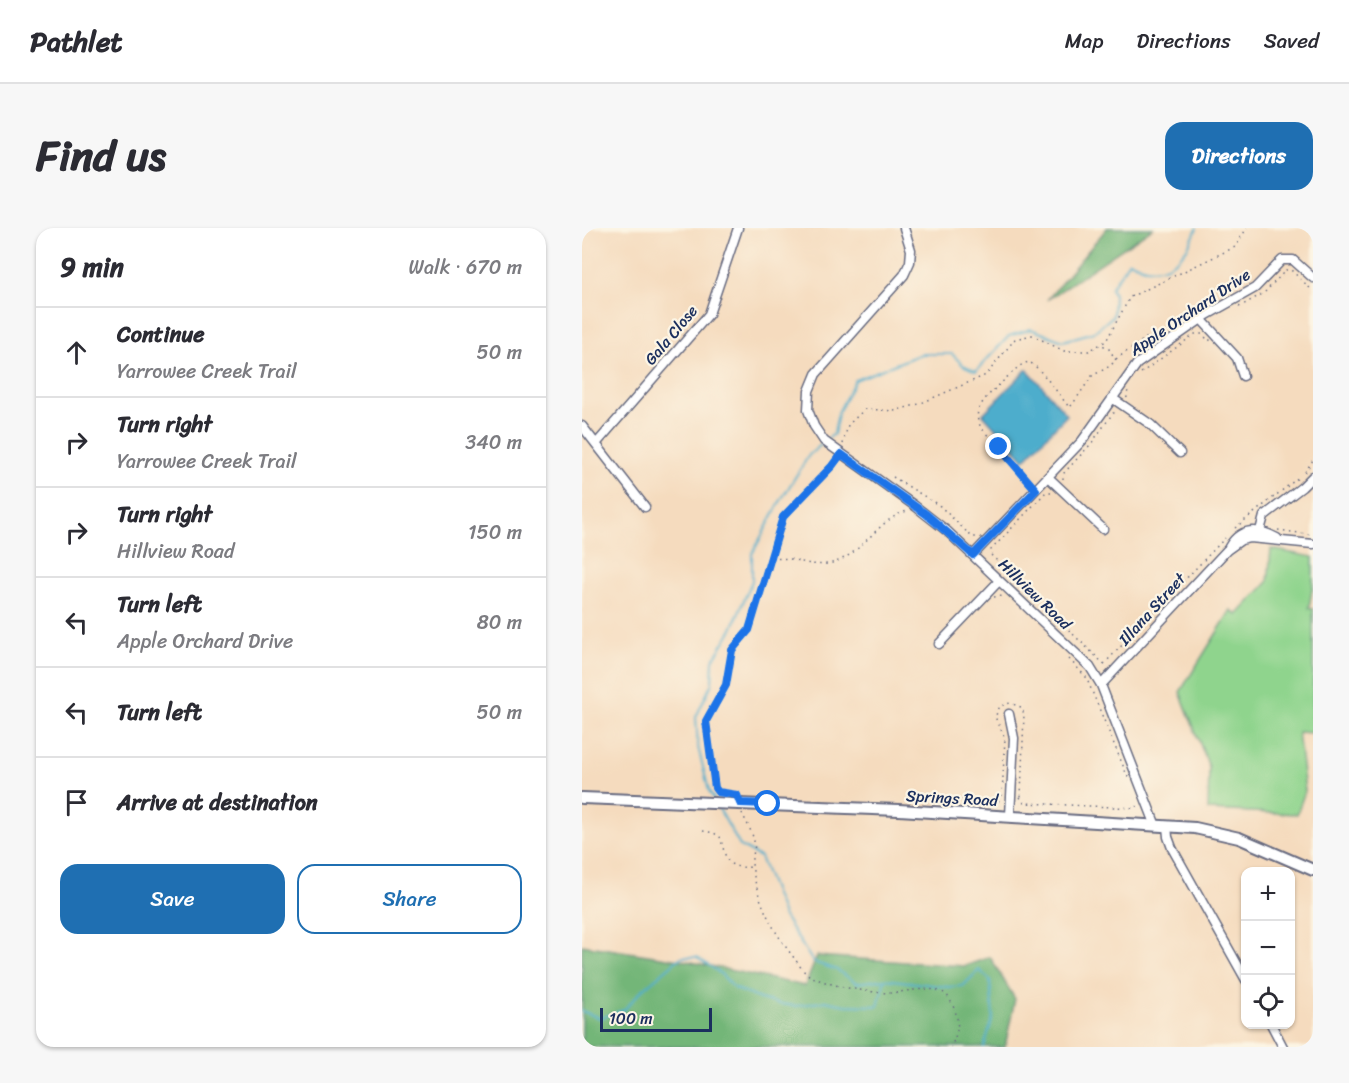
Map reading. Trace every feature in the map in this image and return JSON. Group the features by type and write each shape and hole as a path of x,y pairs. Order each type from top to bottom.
{"street":[{"name":"Gala Close","path":"596,444 705,320 713,305 738,228"},
{"name":"Hillview Road","path":"904,228 911,250 910,262 904,275 819,370 811,384 808,395 809,414 814,426 824,441 926,514 973,555 1087,664 1101,686 1161,826 1242,975"},
{"name":"Apple Orchard Drive","path":"973,555 1082,441 1137,364 1201,319 1255,288 1284,259 1294,260 1313,278"},
{"path":"1201,319 1237,358 1243,376"},
{"path":"1112,398 1150,424 1180,453"},
{"path":"582,426 645,507"},
{"path":"1259,535 1265,515 1313,476"},
{"path":"1048,477 1103,529"},
{"name":"Illana Street","path":"1101,686 1143,638 1225,553 1238,535 1248,531 1283,540 1313,544"},
{"path":"939,644 999,581"},
{"path":"1009,714 1014,738 1010,816"},
{"name":"Springs Road","path":"582,798 1010,816 1196,828 1230,835 1313,870"},
{"path":"1274,1029 1283,1047"}],"path":[{"path":"951,1047 957,1034 958,1020 950,999 943,992 923,990 888,993 837,986 806,974 781,943 762,907 752,867 754,850 752,834 740,808 737,795 718,792 715,788 706,721 726,685 732,650 749,630 783,517 832,466 848,425 865,410 902,409 986,375 1015,339 1032,335 1064,351 1089,351 1106,341 1130,297 1235,247 1247,228"},
{"path":"1233,310 1264,293 1286,270 1291,270 1313,291"},
{"path":"1036,490 1010,458 987,436 978,420 977,411 980,405 1012,373 1024,363 1029,362 1042,372 1069,406 1072,405 1092,376 1110,366 1153,334 1156,334 1161,341"},
{"path":"1140,374 1195,334 1202,334 1209,341 1214,335"},
{"path":"1101,344 1109,349 1116,360"},
{"path":"1113,673 991,555 991,550 1046,492 1055,494 1060,489 1065,483 1063,474 1091,444 1113,413 1119,412 1123,415 1128,409 1132,402 1126,394 1131,387"},
{"path":"893,477 940,506 972,537 979,536 986,541"},
{"path":"771,558 789,559 806,565 833,563 849,556 894,518 905,512 911,513"},
{"path":"1248,517 1250,520 1262,521"},
{"path":"1273,529 1313,535"},
{"path":"989,592 996,598 1003,596"},
{"path":"1070,659 1086,677 1129,781"},
{"path":"962,800 998,801 1002,796 1007,797"},
{"path":"1016,797 1020,797 1024,803 1135,808 1138,802"},
{"path":"703,831 717,835 725,855 734,866 752,867"}],"green space":[{"path":"1107,228 1153,228 1047,300"},
{"path":"1271,549 1313,557 1313,583 1309,608 1313,609 1313,733 1298,732 1305,791 1297,814 1208,810 1209,767 1180,692 1231,610 1237,615 1268,582"},
{"path":"582,945 687,961 805,986 817,956 965,966 990,957 1015,999 1005,1047 582,1047"}],"water":[{"path":"1027,369 1067,415 1024,460 983,414"}],"waterway":[{"path":"826,440 834,434 838,413 855,380 921,354 952,354 963,365 976,371 1009,336 1031,329 1063,341 1094,332 1113,316 1114,295 1111,288 1129,261 1144,267 1156,269 1164,267 1179,258 1197,228"},
{"path":"714,799 709,791 698,747 696,717 712,683 713,660 732,629 752,581 752,554 781,500 809,455 822,444"},
{"path":"718,807 740,846 760,857 783,915 813,962 837,970 857,983 885,979 948,987 963,986 979,970 990,980 993,1017 984,1047"},
{"path":"582,1011 600,1018 624,1010 642,990 681,957 697,957 721,974 734,988 760,999 797,1006 825,1001 845,1005 878,1006 885,979"}],"route":[{"path":"768,804 740,803 737,795 718,792 715,788 706,721 726,685 732,650 749,630 783,517 841,454 926,514 973,555 1036,490 999,447"}]}
